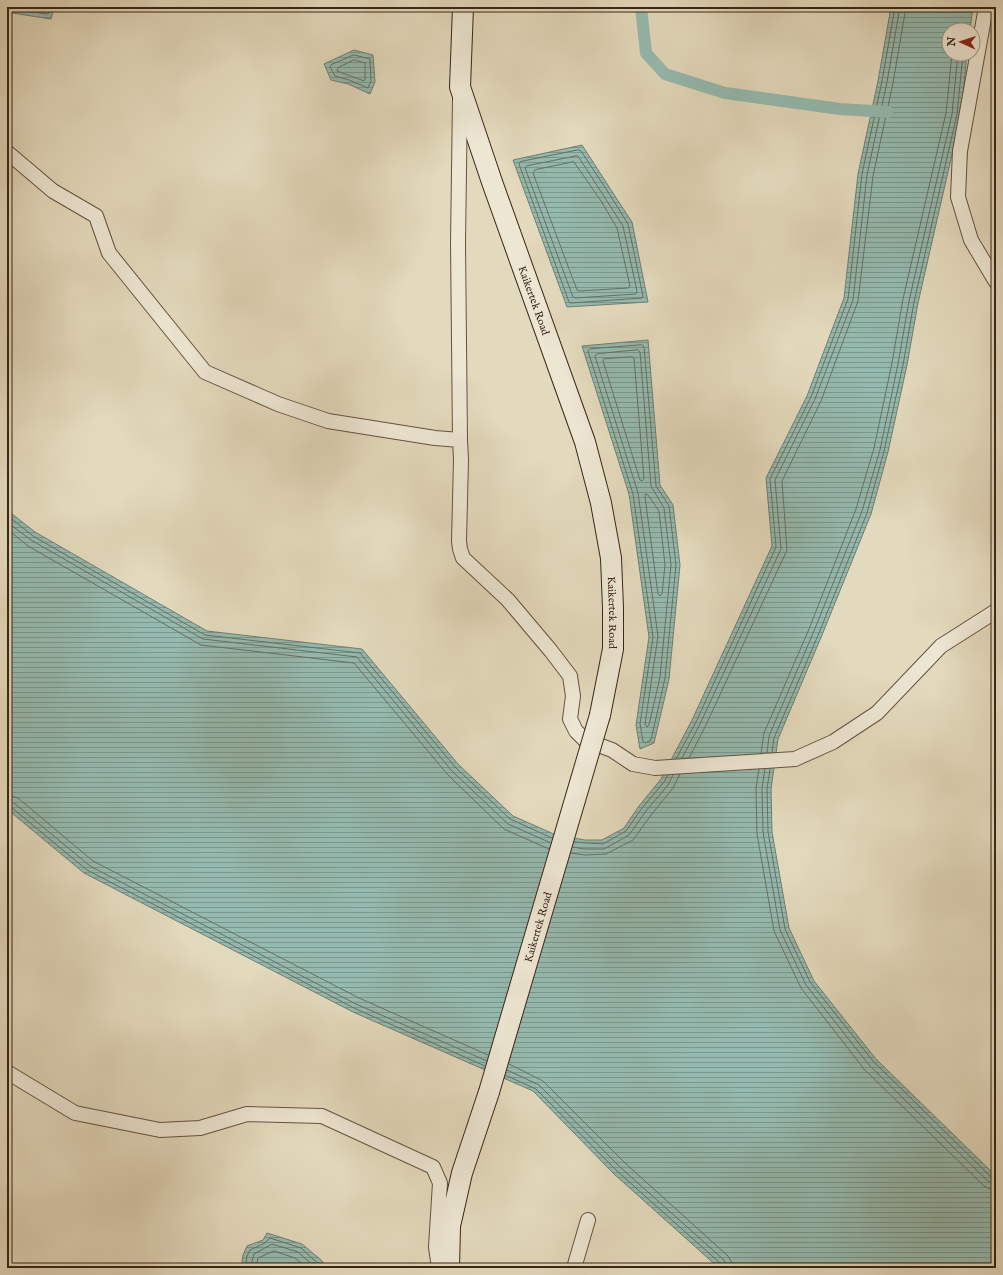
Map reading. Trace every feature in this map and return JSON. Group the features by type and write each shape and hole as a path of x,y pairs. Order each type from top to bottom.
{"main road":[{"name":"Kaikertek Road","path":"449,1268 450,1226 462,1173 490,1092 600,715 613,649 611,558 601,503 585,442 492,182 460,87 463,7"}],"street":[{"path":"986,7 960,151 958,197 971,240 996,282"},
{"path":"460,87 458,244 461,460 458,540 464,558 508,600 570,676 573,696 570,719 576,731 585,740 612,750 633,764 655,768 795,760 833,742 877,713 941,646 996,611"},
{"path":"7,152 53,191 96,216 109,253 205,372 278,404 328,421 435,438 460,440"},
{"path":"7,1072 75,1113 160,1130 200,1128 247,1114 322,1116 433,1167 440,1183 436,1247 439,1268"},
{"path":"574,1268 588,1220"}],"water":[{"path":"7,7 54,7 51,19 12,13 7,15"},
{"path":"891,7 973,7 971,22 941,22 941,62 966,62 961,115 918,303 907,365 888,452 871,514 778,739 771,789 772,832 789,928 814,981 876,1059 996,1176 996,1268 719,1268 614,1174 533,1091 353,1012 84,873 7,809 7,510 35,532 207,631 362,649 458,764 513,816 556,835 585,840 602,840 624,828 639,806 661,779 692,720 772,546 766,478 807,396 844,298 858,174 878,81"},
{"path":"354,50 373,55 375,82 370,94 348,84 331,80 324,64"},
{"path":"582,145 632,222 648,302 567,307 513,160"},
{"path":"648,340 660,485 673,505 680,565 669,679 654,743 640,749 636,725 649,637 629,494 582,346"},
{"path":"267,1233 302,1244 328,1268 241,1268 243,1255 247,1246 263,1240"}],"waterway":[{"path":"641,7 646,53 665,74 725,93 840,109 888,112"}]}
